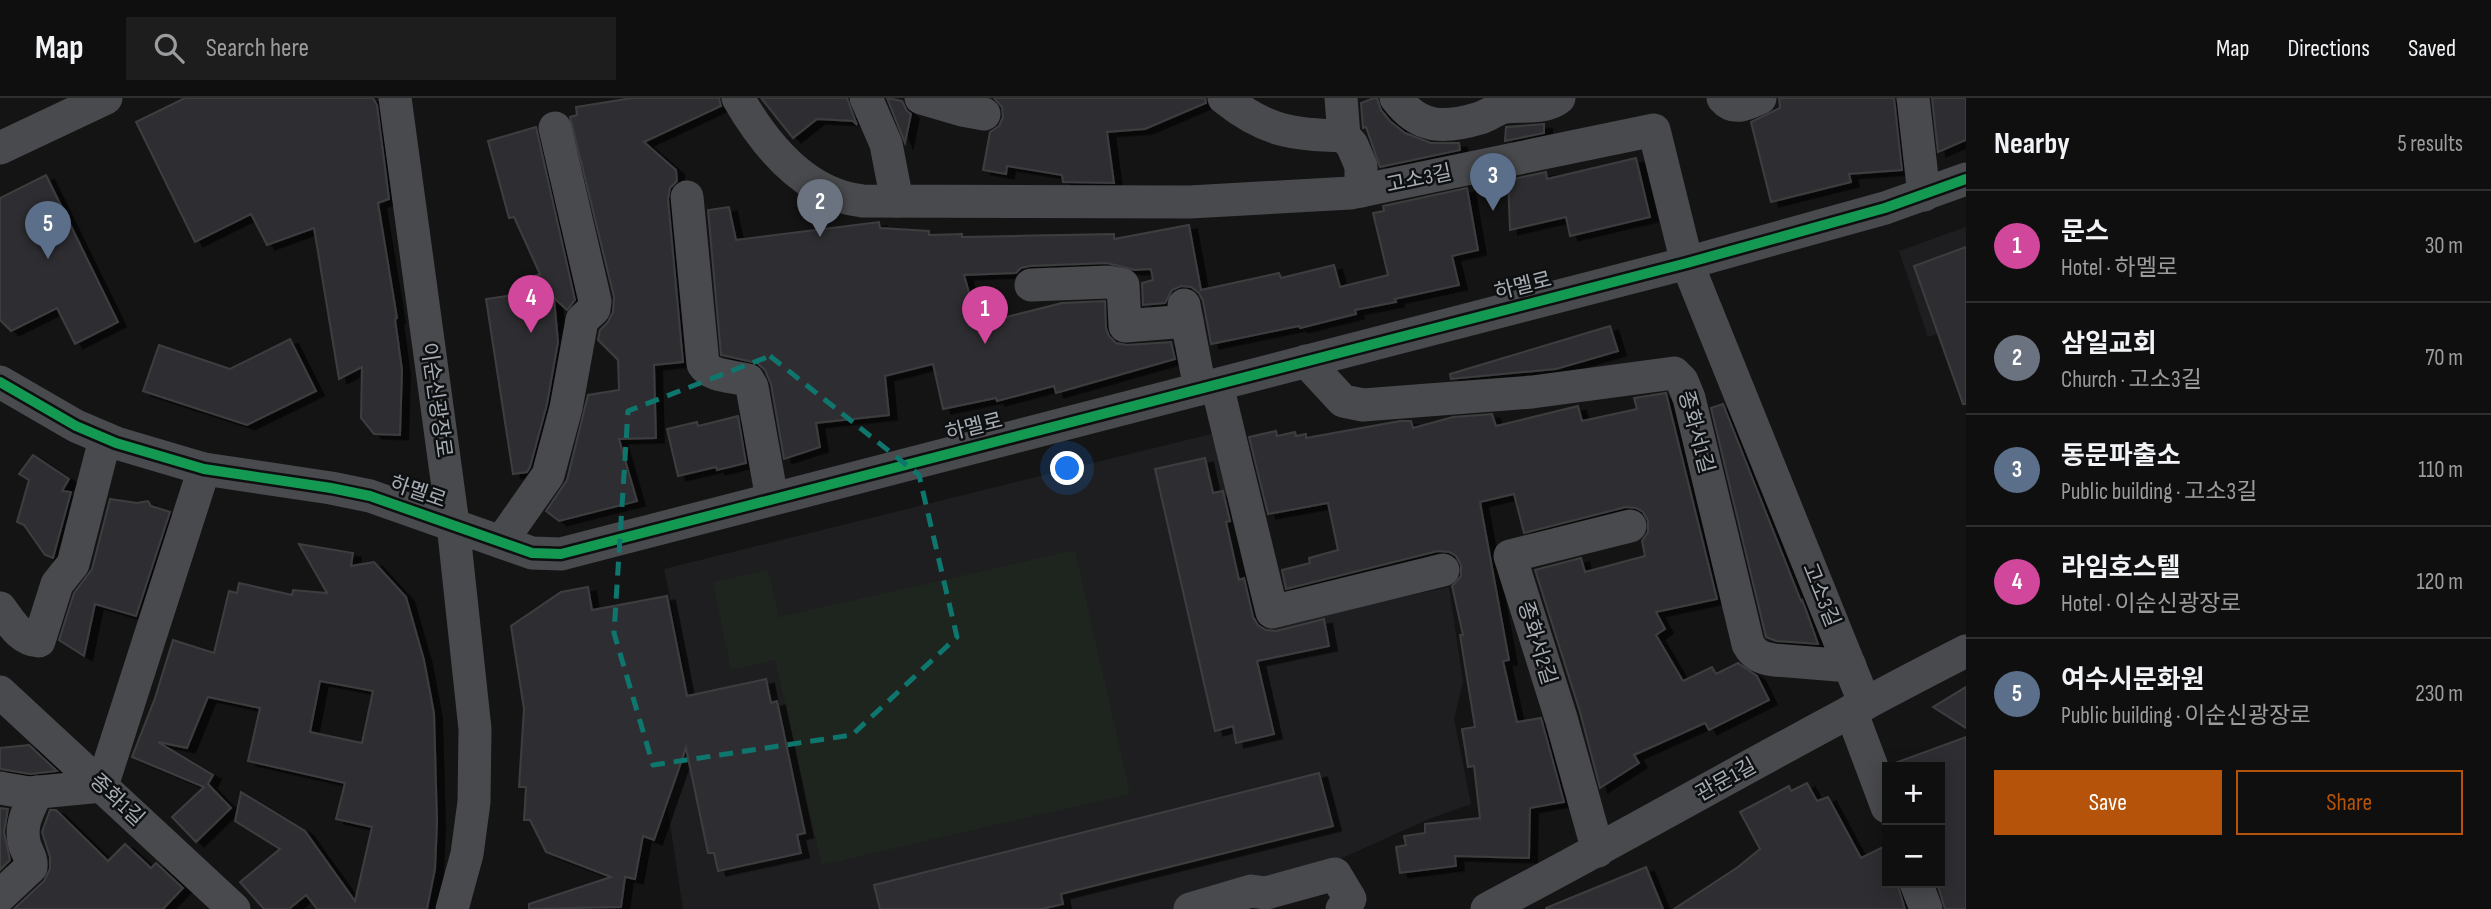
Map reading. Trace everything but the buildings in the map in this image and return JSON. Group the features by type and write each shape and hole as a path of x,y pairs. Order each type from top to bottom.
{"street":[{"path":"0,148 106,98"},
{"name":"이순신광장로","path":"395,98 453,524 475,753 474,802 467,854 452,909"},
{"name":"고소3길","path":"738,98 748,117 772,148 785,162 814,184 845,198 897,201 1191,202 1361,191 1654,130 1687,263 1850,666 1858,708 1882,790"},
{"path":"866,98 886,144 897,201"},
{"path":"921,98 984,114"},
{"path":"1224,98 1276,130 1316,136 1344,136"},
{"path":"1341,98 1344,136 1352,145 1361,166 1361,191"},
{"path":"1396,98 1421,122 1432,125 1479,118 1502,108 1555,102 1559,98"},
{"path":"1723,98 1728,104 1736,106 1760,98"},
{"path":"1913,98 1924,195"},
{"path":"501,542 548,475 566,408 582,320 594,309 595,301 555,128"},
{"name":"하멜로","path":"0,382 76,426 105,439 204,468 370,496 533,553 561,554 1687,263 1885,208 1966,179"},
{"path":"687,197 703,364 713,372 748,380 752,387 772,499"},
{"path":"1031,285 1108,282 1123,285 1125,326 1186,313 1272,612 1443,570"},
{"name":"종화서1길","path":"1306,361 1343,401 1363,405 1532,392 1674,373 1682,381 1689,398 1748,644 1753,652 1763,659 1850,666"},
{"path":"0,608 20,634 39,641 57,583 73,564 105,439"},
{"path":"0,788 37,792 102,786 204,468"},
{"name":"종화서2길","path":"1598,851 1510,556 1630,526"},
{"name":"관문1길","path":"1487,909 1966,651"},
{"name":"종화1길","path":"0,692 234,909"},
{"path":"0,896 32,867 23,839 23,822 37,792"},
{"path":"1190,909 1251,891 1266,893 1335,874 1350,899 1342,909"},
{"path":"1918,888 1926,909"}],"highlighted area":[{"path":"770,356 919,475 957,637 852,735 653,765 614,633 628,411"}],"shaded area":[{"path":"1966,227 1966,325 1928,337 1899,251"},
{"path":"1219,432 1258,628 1449,587 1463,682 1454,719 1471,804 1429,819 1340,859 1173,909 683,909 648,679 685,670 664,569"},
{"path":"1075,550 1130,794 822,865 775,660 731,670 713,582 768,570 779,617"}],"cycle path":[{"path":"0,382 76,426 116,443 204,469 370,496 532,553 561,554 1687,263 1885,208 1966,179"}],"place":[{"name":"동문파출소","path":"1493,211"},
{"name":"삼일교회","path":"820,237"},
{"name":"여수시문화원","path":"48,259"},
{"name":"라임호스텔","path":"531,333"},
{"name":"문스","path":"985,344"}]}
